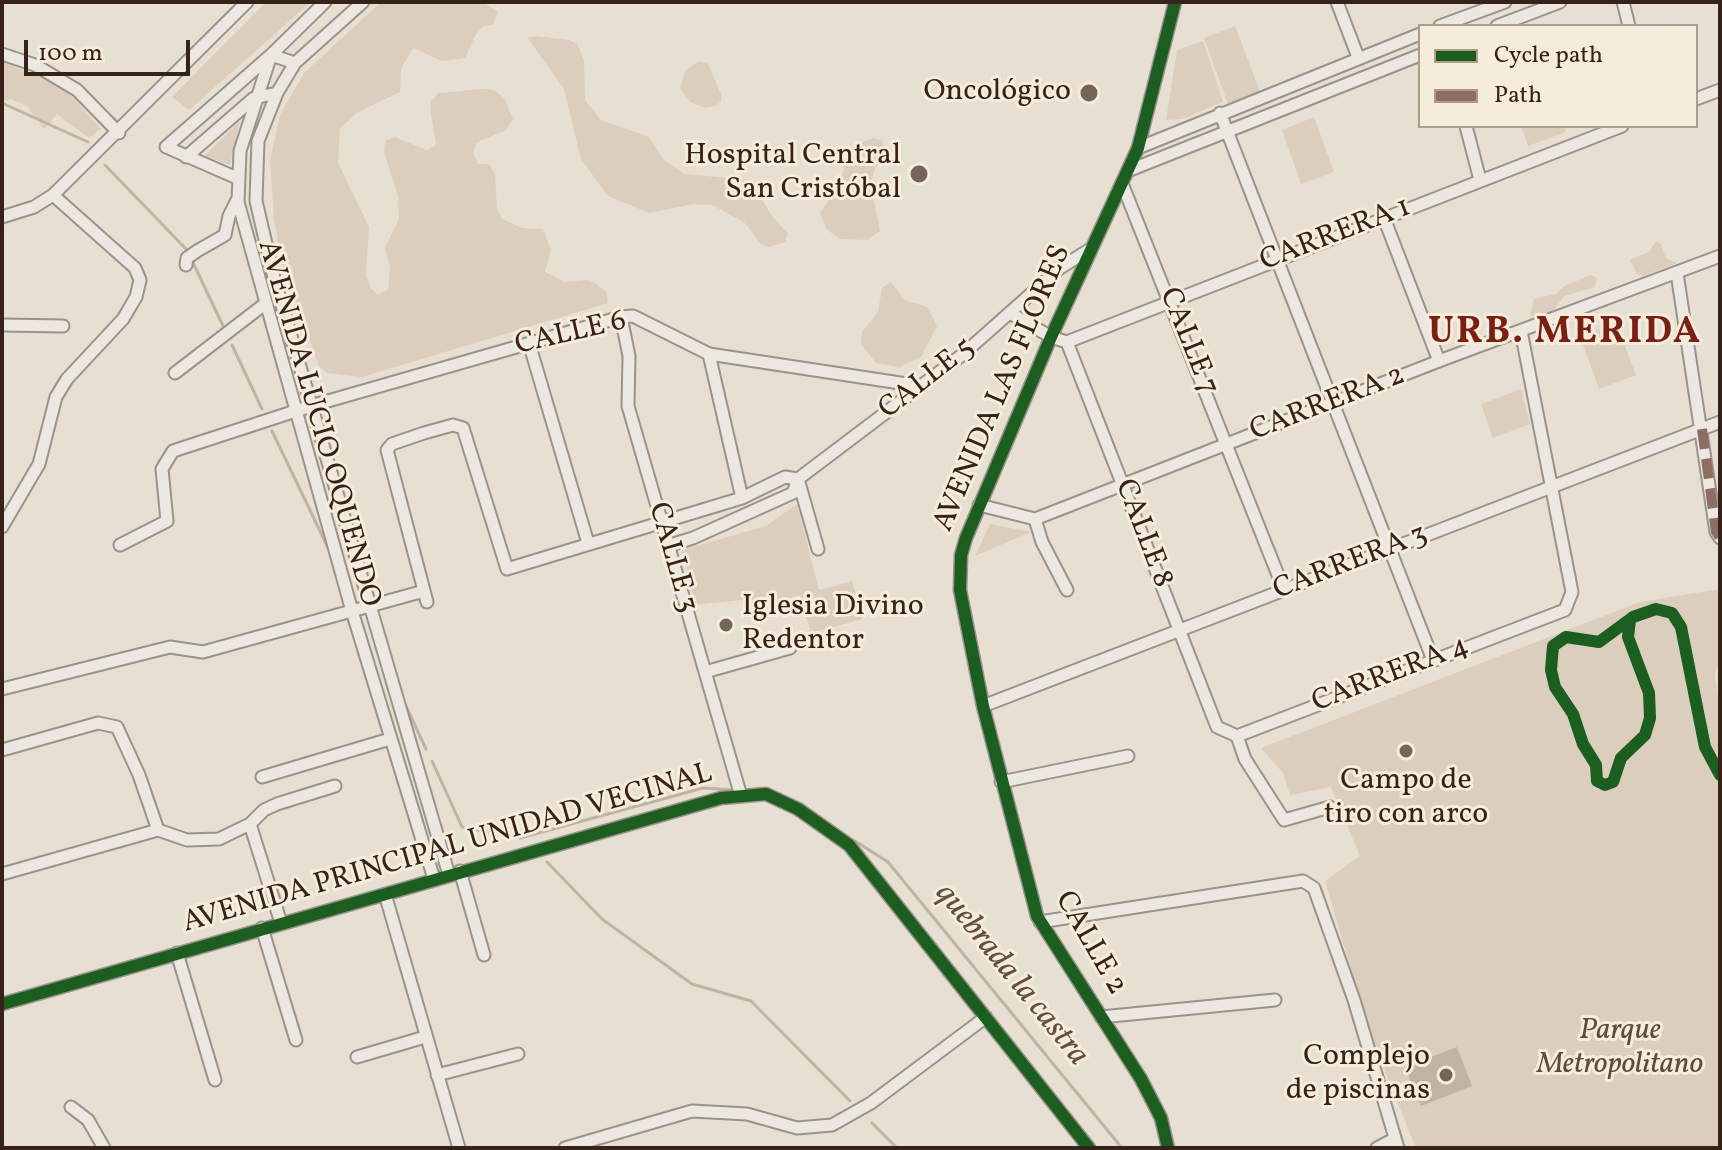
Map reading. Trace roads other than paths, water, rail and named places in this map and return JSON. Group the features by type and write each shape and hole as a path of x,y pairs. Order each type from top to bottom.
{"street":[{"path":"2,217 34,207 53,195 119,133 247,2"},
{"name":"AVENIDA LUCIO OQUENDO","path":"325,2 271,55 254,98 240,151 238,198 352,611 434,879"},
{"name":"AVENIDA LUCIO OQUENDO","path":"363,2 295,63 277,93 258,141 256,201 271,266 314,405 369,607 454,873 484,955"},
{"path":"1153,158 1146,154 1143,145 1175,2"},
{"path":"1337,2 1358,57"},
{"path":"1445,24 1505,2"},
{"path":"1502,24 1560,2"},
{"path":"1623,2 1628,24"},
{"path":"1143,145 1418,35"},
{"path":"2,54 35,65 67,83 119,133"},
{"path":"237,178 166,147 271,55 295,63"},
{"path":"1130,170 1226,129 1418,56"},
{"path":"1698,98 1720,90"},
{"path":"186,157 254,98 277,93"},
{"path":"1220,113 1433,660"},
{"path":"1467,128 1480,180"},
{"name":"CARRERA 1","path":"1067,342 1617,128"},
{"name":"AVENIDA LAS FLORES","path":"983,706 960,590 961,555 979,505 1051,337 1143,145"},
{"name":"CALLE 7","path":"1123,186 1284,590"},
{"path":"2,527 39,464 56,397 67,379 123,319 136,297 140,280 135,268 53,195"},
{"path":"186,265 187,258 225,235 229,216 238,198"},
{"path":"1384,218 1439,361"},
{"name":"CALLE 5","path":"667,546 693,538 793,493 798,479 920,386 1060,268 1093,247"},
{"name":"CARRERA 2","path":"1035,519 1439,361 1720,256"},
{"path":"1677,273 1716,532 1720,538"},
{"path":"175,373 266,303"},
{"path":"1010,313 1051,337 1067,342"},
{"name":"CALLE 6","path":"314,405 633,316 709,354 920,386"},
{"name":"CALLE 3","path":"621,317 629,356 628,406 741,796"},
{"path":"2,325 63,326"},
{"path":"1521,331 1552,484"},
{"name":"CALLE 8","path":"1067,342 1217,727 1237,736"},
{"path":"529,343 588,543"},
{"path":"709,354 742,498"},
{"path":"120,545 167,521 162,469 173,451 314,405"},
{"name":"CARRERA 3","path":"983,706 1552,484 1720,422"},
{"name":"CALLE 5","path":"369,607 426,596 387,450 392,444 453,425 463,428 507,569 742,498 785,477 798,479"},
{"path":"798,479 818,549"},
{"name":"CARRERA 4","path":"1237,736 1565,610 1572,592 1552,484"},
{"path":"2,501 18,504"},
{"path":"979,505 1035,519 1042,542 1067,590"},
{"path":"2,689 170,647 203,652 369,607"},
{"path":"705,672 790,648"},
{"name":"CALLE 2","path":"983,706 1040,922 1161,1118 1168,1148"},
{"path":"2,750 98,723 117,727 139,775 158,830"},
{"path":"1237,736 1245,759 1284,820 1330,807"},
{"path":"262,777 390,739"},
{"path":"1001,782 1128,756"},
{"path":"2,874 158,830 187,840 219,839 250,824 264,810 277,804 335,786"},
{"name":"AVENIDA PRINCIPAL UNIDAD VECINAL","path":"2,1004 721,798 766,794 798,809 849,845 1089,1148"},
{"path":"250,824 281,923"},
{"path":"1040,922 1303,881 1314,888 1354,1000 1396,1144 1377,1148"},
{"path":"385,894 459,1148"},
{"path":"262,928 296,1040"},
{"path":"177,953 215,1080"},
{"path":"1101,1017 1275,1000"},
{"path":"565,1148 692,1111 747,1114 797,1128 832,1125 871,1103 986,1017"},
{"path":"357,1057 425,1037"},
{"path":"437,1075 518,1054"},
{"path":"71,1107 88,1120 104,1148"}],"waterway":[{"path":"2,103 88,142"},
{"path":"105,165 187,250 225,330"},
{"path":"232,345 262,409"},
{"path":"272,431 331,554"},
{"path":"404,702 426,749"},
{"name":"quebrada la castra","path":"432,761 462,827 520,838 703,788 734,790"},
{"name":"quebrada la castra","path":"855,841 888,862 1122,1148"},
{"path":"547,862 602,919 692,984 751,1001 850,1101"},
{"path":"872,1123 897,1148"}],"place":[{"name":"Oncológico","path":"1089,93"},
{"name":"Hospital Central San Cristóbal","path":"919,174"},
{"name":"Iglesia Divino Redentor","path":"726,625"},
{"name":"Campo de tiro con arco","path":"1406,751"},
{"name":"Complejo de piscinas","path":"1446,1075"}],"district":[{"name":"URB. MERIDA","path":"1565,335"}],"park label":[{"name":"Parque Metropolitano","path":"1620,1049"}]}
